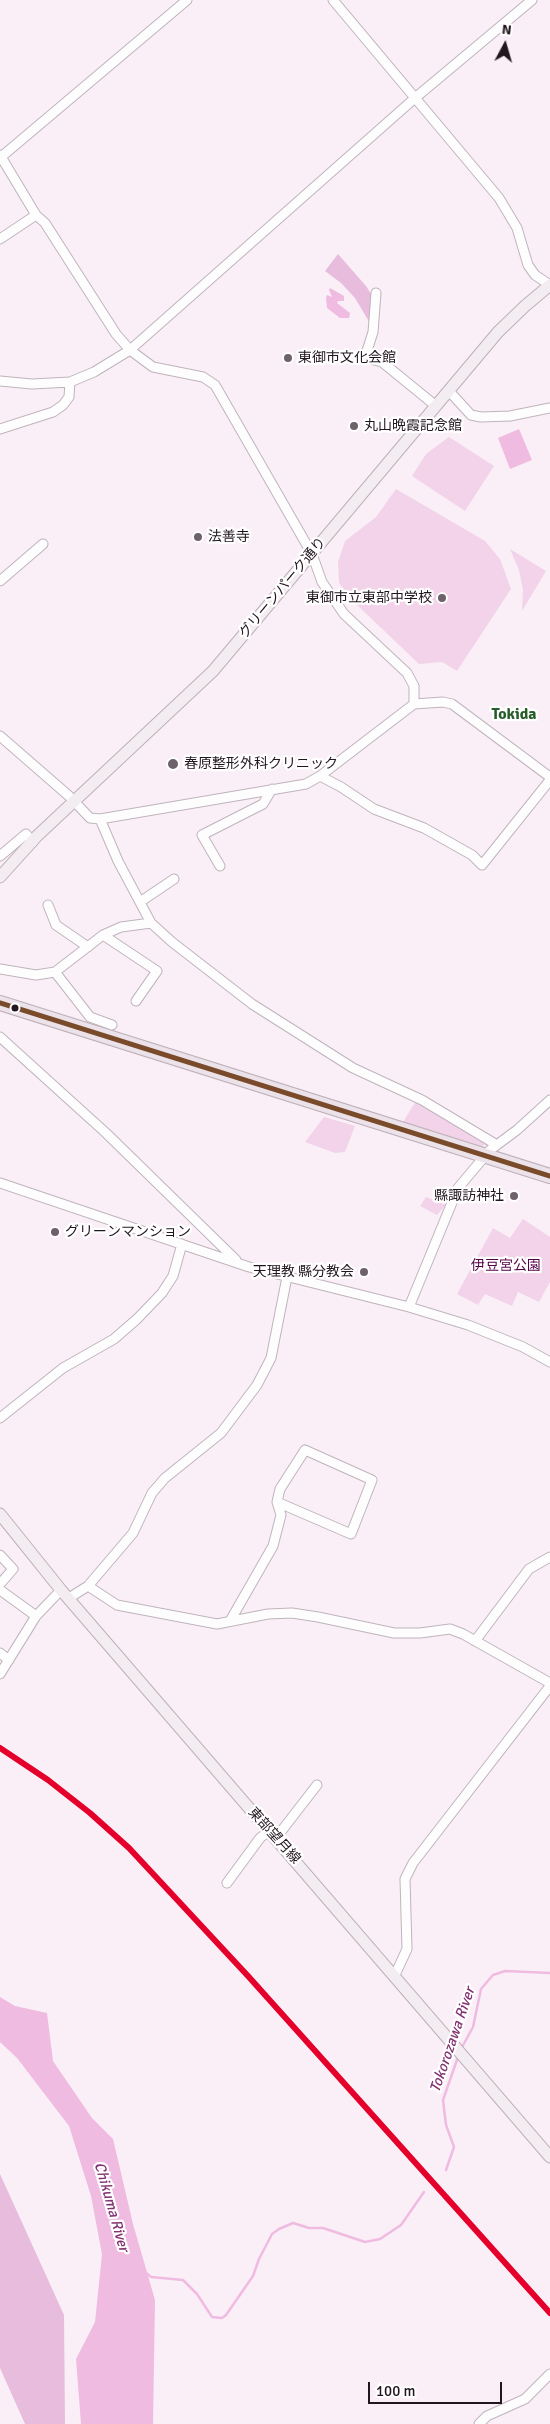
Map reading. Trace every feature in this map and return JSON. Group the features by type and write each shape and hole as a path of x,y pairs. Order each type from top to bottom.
{"highway":[{"path":"1,1005 550,1176"}],"main road":[{"name":"グリーンパーク通り","path":"2,872 213,671 508,322 550,285"},
{"name":"東部望月線","path":"0,1514 65,1594 550,2157"}],"street":[{"path":"187,0 1,156 36,215 45,223 116,334 130,350 153,367 204,377 215,385 312,554 322,582 344,614 407,673 414,686 414,704"},
{"path":"333,0 503,204 517,228 528,266 535,276 550,285"},
{"path":"0,381 32,384 70,382 94,372 130,350 415,98 532,0"},
{"path":"0,239 36,215"},
{"path":"376,293 373,332 366,354 370,359 382,362 436,406"},
{"path":"0,429 53,412 63,405 69,397 70,382"},
{"path":"449,391 471,415 481,417 510,416 550,408"},
{"path":"0,581 43,544"},
{"path":"0,736 90,818 100,819 306,784 320,776 414,704 443,702 452,704 550,779 482,865 472,855 424,828 374,809 342,786 320,776"},
{"path":"220,866 202,834 264,804 272,789"},
{"path":"100,819 151,923 172,942 252,1004 284,1025 353,1068 422,1100 497,1145"},
{"path":"0,856 26,834 33,842"},
{"path":"140,902 174,879"},
{"path":"48,905 56,925 88,947"},
{"path":"0,968 36,975 55,972 103,935 121,927 151,923"},
{"path":"103,935 157,971 136,1001"},
{"path":"55,972 90,1017 112,1025"},
{"path":"0,1037 106,1133 238,1262"},
{"path":"409,1307 458,1188 485,1155 550,1100"},
{"path":"0,1183 287,1277 409,1307 468,1325 523,1347 550,1362"},
{"path":"0,1418 63,1368 114,1339 137,1319 162,1293 173,1276 182,1244"},
{"path":"0,1674 36,1616 65,1594 88,1586 133,1533 152,1493 165,1478 221,1433 258,1385 271,1358 287,1277"},
{"path":"230,1621 273,1546 281,1515 277,1502 280,1489 304,1450 372,1480 351,1534 277,1502"},
{"path":"0,1555 13,1569 0,1584"},
{"path":"475,1641 530,1569 550,1557"},
{"path":"88,1586 117,1605 217,1624 268,1614 292,1613 394,1633 420,1633 450,1629 475,1641 550,1685 413,1864 406,1879 406,1948 394,1977"},
{"path":"0,1590 36,1616"},
{"path":"0,1653 9,1660"},
{"path":"227,1883 260,1838 273,1835 317,1785"},
{"path":"479,2424 487,2416 525,2399 550,2374"}],"green space":[{"path":"449,437 494,466 465,511 412,476 426,454"},
{"path":"396,489 485,541 500,559 511,589 457,671 442,662 419,664 357,605 339,583 338,562 345,541 376,517"},
{"path":"510,549 546,571 522,611 523,590 519,570"},
{"path":"416,1101 487,1144 482,1146 403,1122"},
{"path":"324,1117 355,1126 345,1152 335,1153 305,1142"},
{"path":"426,1197 446,1205 437,1215 420,1206"},
{"name":"伊豆宮公園","path":"523,1219 550,1237 550,1282 539,1302 518,1292 512,1306 485,1294 478,1305 457,1294 493,1228 510,1238"}],"shaded area":[{"path":"338,254 366,286 373,297 371,325 355,298 341,283 325,271"},
{"path":"0,2174 64,2315 65,2424 25,2424 0,2368"}],"water":[{"path":"330,288 344,296 344,301 338,301 337,303 350,313 349,318 340,318 327,308 327,295 332,297"},
{"path":"519,429 532,460 510,469 498,438"},
{"name":"Chikuma River","path":"0,1997 15,2006 47,2013 53,2061 92,2118 113,2139 133,2224 155,2300 153,2424 81,2424 76,2359 95,2322 102,2254 91,2196 69,2126 17,2058 0,2042"}],"waterway":[{"name":"Tokorozawa River","path":"461,2049 473,2027 481,1989 493,1975 505,1971 550,1973"},
{"name":"Tokorozawa River","path":"446,2170 454,2147 446,2125 443,2100 458,2057"},
{"name":"Tokorozawa River","path":"145,2272 151,2277 183,2280 197,2294 212,2317 222,2318 253,2276 259,2259 272,2234 279,2229 293,2223 309,2228 323,2228 365,2242 380,2239 401,2225 424,2192"}],"transit line":[{"path":"0,1003 550,1176"},
{"path":"0,1748 48,1780 90,1813 129,1848 248,1976 550,2313"}],"place":[{"name":"東御市文化会館","path":"288,358"},
{"name":"丸山晩霞記念館","path":"354,426"},
{"name":"法善寺","path":"198,537"},
{"name":"東御市立東部中学校","path":"442,598"},
{"name":"春原整形外科クリニック","path":"173,764"},
{"name":"縣諏訪神社","path":"514,1196"},
{"name":"グリーンマンション","path":"55,1232"},
{"name":"天理教 縣分教会","path":"364,1272"}],"district":[{"name":"Tokida","path":"514,715"}]}
